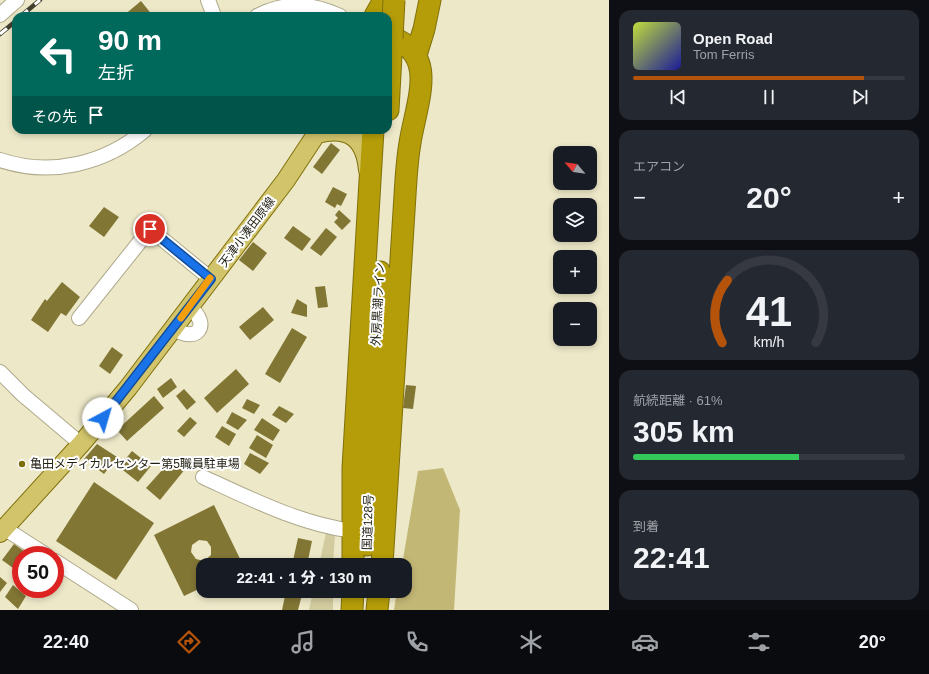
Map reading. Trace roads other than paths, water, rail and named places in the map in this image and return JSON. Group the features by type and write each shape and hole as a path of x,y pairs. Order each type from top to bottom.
{"highway":[{"path":"377,12 384,0"},
{"path":"392,18 394,0"},
{"path":"416,55 430,0"},
{"path":"382,558 409,144 421,79 416,55 407,45 392,38"},
{"path":"353,558 353,468 373,134"},
{"name":"外房黒潮ライン","path":"369,478 387,134"},
{"name":"国道128号","path":"366,558 369,478"},
{"path":"352,598 352,610"},
{"path":"365,610 366,598"},
{"path":"377,610 379,598"}],"main road":[{"name":"天津小湊田原線","path":"2,530 81,444 128,388 286,180 316,134"},
{"path":"348,134 355,137 367,159 370,189"}],"street":[{"path":"0,15 17,0"},
{"path":"208,0 212,12"},
{"path":"268,12 298,5 315,6 330,12"},
{"path":"0,160 30,166 56,167 80,164 112,152 139,134"},
{"path":"78,318 150,229 211,279"},
{"path":"0,372 23,395 81,444"},
{"path":"203,477 271,508 336,529 353,531"},
{"path":"2,530 30,546"},
{"path":"64,567 131,610"}],"railway":[{"path":"26,12 40,0"},
{"path":"0,34 12,24"}],"place":[{"name":"亀田メディカルセンター第5職員駐車場","path":"22,464"}]}
